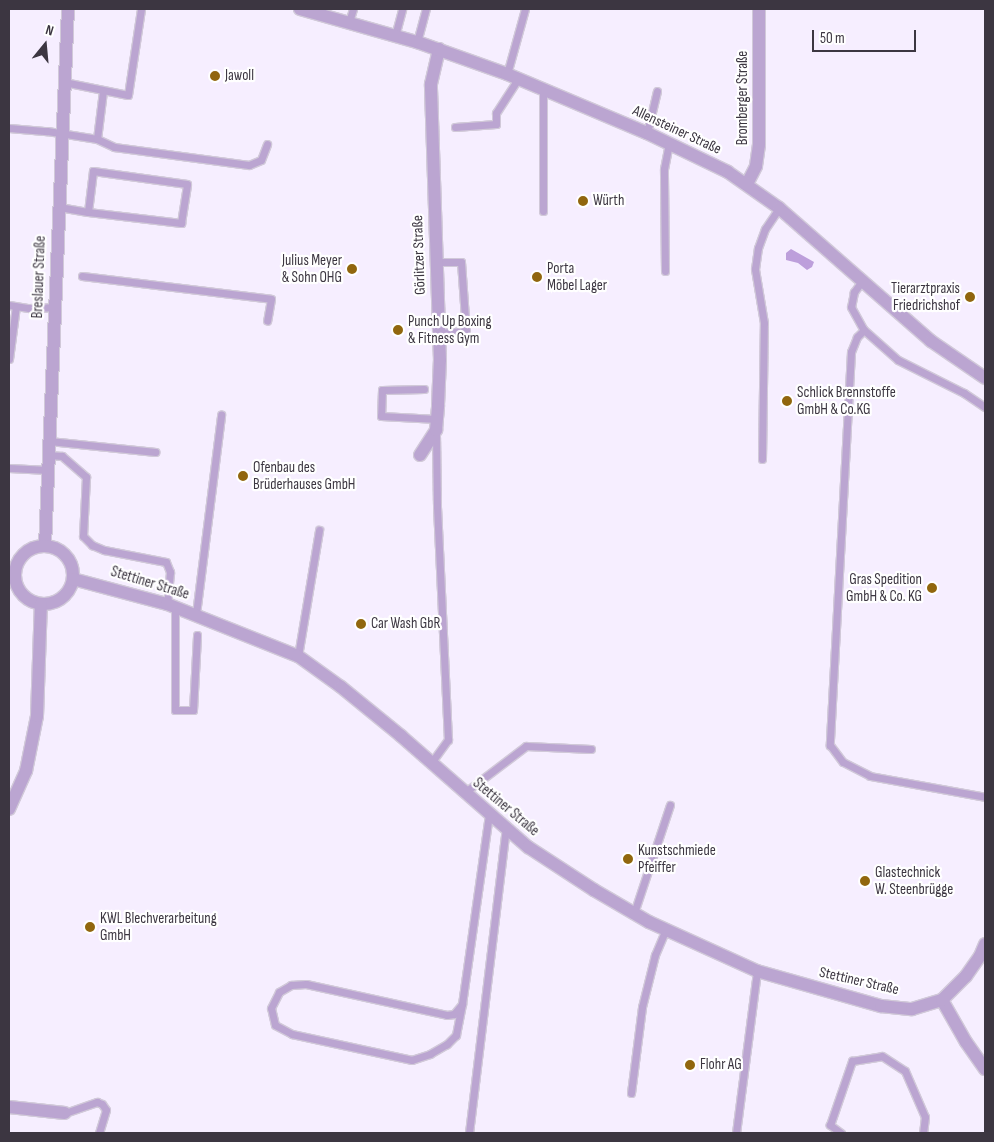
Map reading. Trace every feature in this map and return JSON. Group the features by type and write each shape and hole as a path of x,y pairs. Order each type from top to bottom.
{"street":[{"name":"Breslauer Straße","path":"45,546 58,207 64,134 64,82 68,9"},
{"name":"Allensteiner Straße","path":"300,9 417,42 512,77 669,142 747,184 779,208 931,341 985,378"},
{"name":"Bromberger Straße","path":"747,184 756,166 759,145 759,9"},
{"name":"Görlitzer Straße","path":"420,455 436,424 440,360 430,84 439,50"},
{"path":"45,546 63,553 72,569 73,579 66,595 50,604 41,604 24,597 12,570 29,550 45,546"},
{"name":"Stettiner Straße","path":"73,579 171,605 298,656 342,687 528,847 594,890 666,929 758,972 881,1006 912,1009 942,1000"},
{"path":"9,809 26,771 37,716 41,604"},
{"path":"985,944 980,956 966,976 942,1000 966,1042 985,1069"},
{"path":"9,1107 65,1113"}],"lane":[{"path":"64,82 128,95 141,9"},
{"path":"349,22 352,9"},
{"path":"396,36 402,9"},
{"path":"417,42 426,9"},
{"path":"455,127 496,124 496,113 512,77 525,9"},
{"path":"542,89 543,211"},
{"path":"97,139 103,91"},
{"path":"647,133 658,91"},
{"path":"9,128 97,139 114,147 249,165 262,160 267,144"},
{"path":"665,271 664,169 669,142"},
{"path":"58,207 88,212 181,224 187,184 93,171 88,212"},
{"path":"762,459 764,323 755,269 758,248 765,229 779,208"},
{"path":"436,262 461,262 466,331 439,333"},
{"path":"82,276 271,299 267,321"},
{"path":"862,281 854,292 851,307 864,330 898,360 964,393 985,407"},
{"path":"9,359 12,306 54,307"},
{"path":"864,330 857,337 851,352 830,745 843,762 870,776 985,797"},
{"path":"424,389 382,390 381,416 436,424 437,506 448,740 431,763"},
{"path":"196,614 221,416"},
{"path":"49,441 155,452"},
{"path":"48,455 62,456 86,476 84,536 92,545 104,550 166,562 170,572 175,710 193,710 197,635"},
{"path":"9,468 48,470"},
{"path":"298,656 318,530"},
{"path":"464,793 526,746 591,749"},
{"path":"634,913 670,805"},
{"path":"462,1004 454,1014 447,1015 306,984 291,985 279,992 271,1008 275,1025 292,1034 412,1060 430,1054 447,1044 456,1034 462,1004 489,815"},
{"path":"469,1133 506,829"},
{"path":"631,1093 642,1007 655,955 666,929"},
{"path":"736,1133 758,972"},
{"path":"841,1133 830,1125 852,1061 882,1056 906,1071 925,1117 923,1133"},
{"path":"65,1113 97,1102 102,1104 106,1110 99,1133"}],"shaded area":[{"path":"791,249 814,262 812,267 807,270 798,263 786,260 786,253"}],"place":[{"name":"Jawoll","path":"215,76"},
{"name":"Würth","path":"583,201"},
{"name":"Julius Meyer & Sohn OHG","path":"352,269"},
{"name":"Porta Möbel Lager","path":"537,277"},
{"name":"Tierarztpraxis Friedrichshof","path":"970,297"},
{"name":"Punch Up Boxing & Fitness Gym","path":"398,330"},
{"name":"Schlick Brennstoffe GmbH & Co.KG","path":"787,401"},
{"name":"Ofenbau des Brüderhauses GmbH","path":"243,476"},
{"name":"Gras Spedition GmbH & Co. KG","path":"932,588"},
{"name":"Car Wash GbR","path":"361,624"},
{"name":"Kunstschmiede Pfeiffer","path":"628,859"},
{"name":"Glastechnick W. Steenbrügge","path":"865,881"},
{"name":"KWL Blechverarbeitung GmbH","path":"90,927"},
{"name":"Flohr AG","path":"690,1065"}]}
